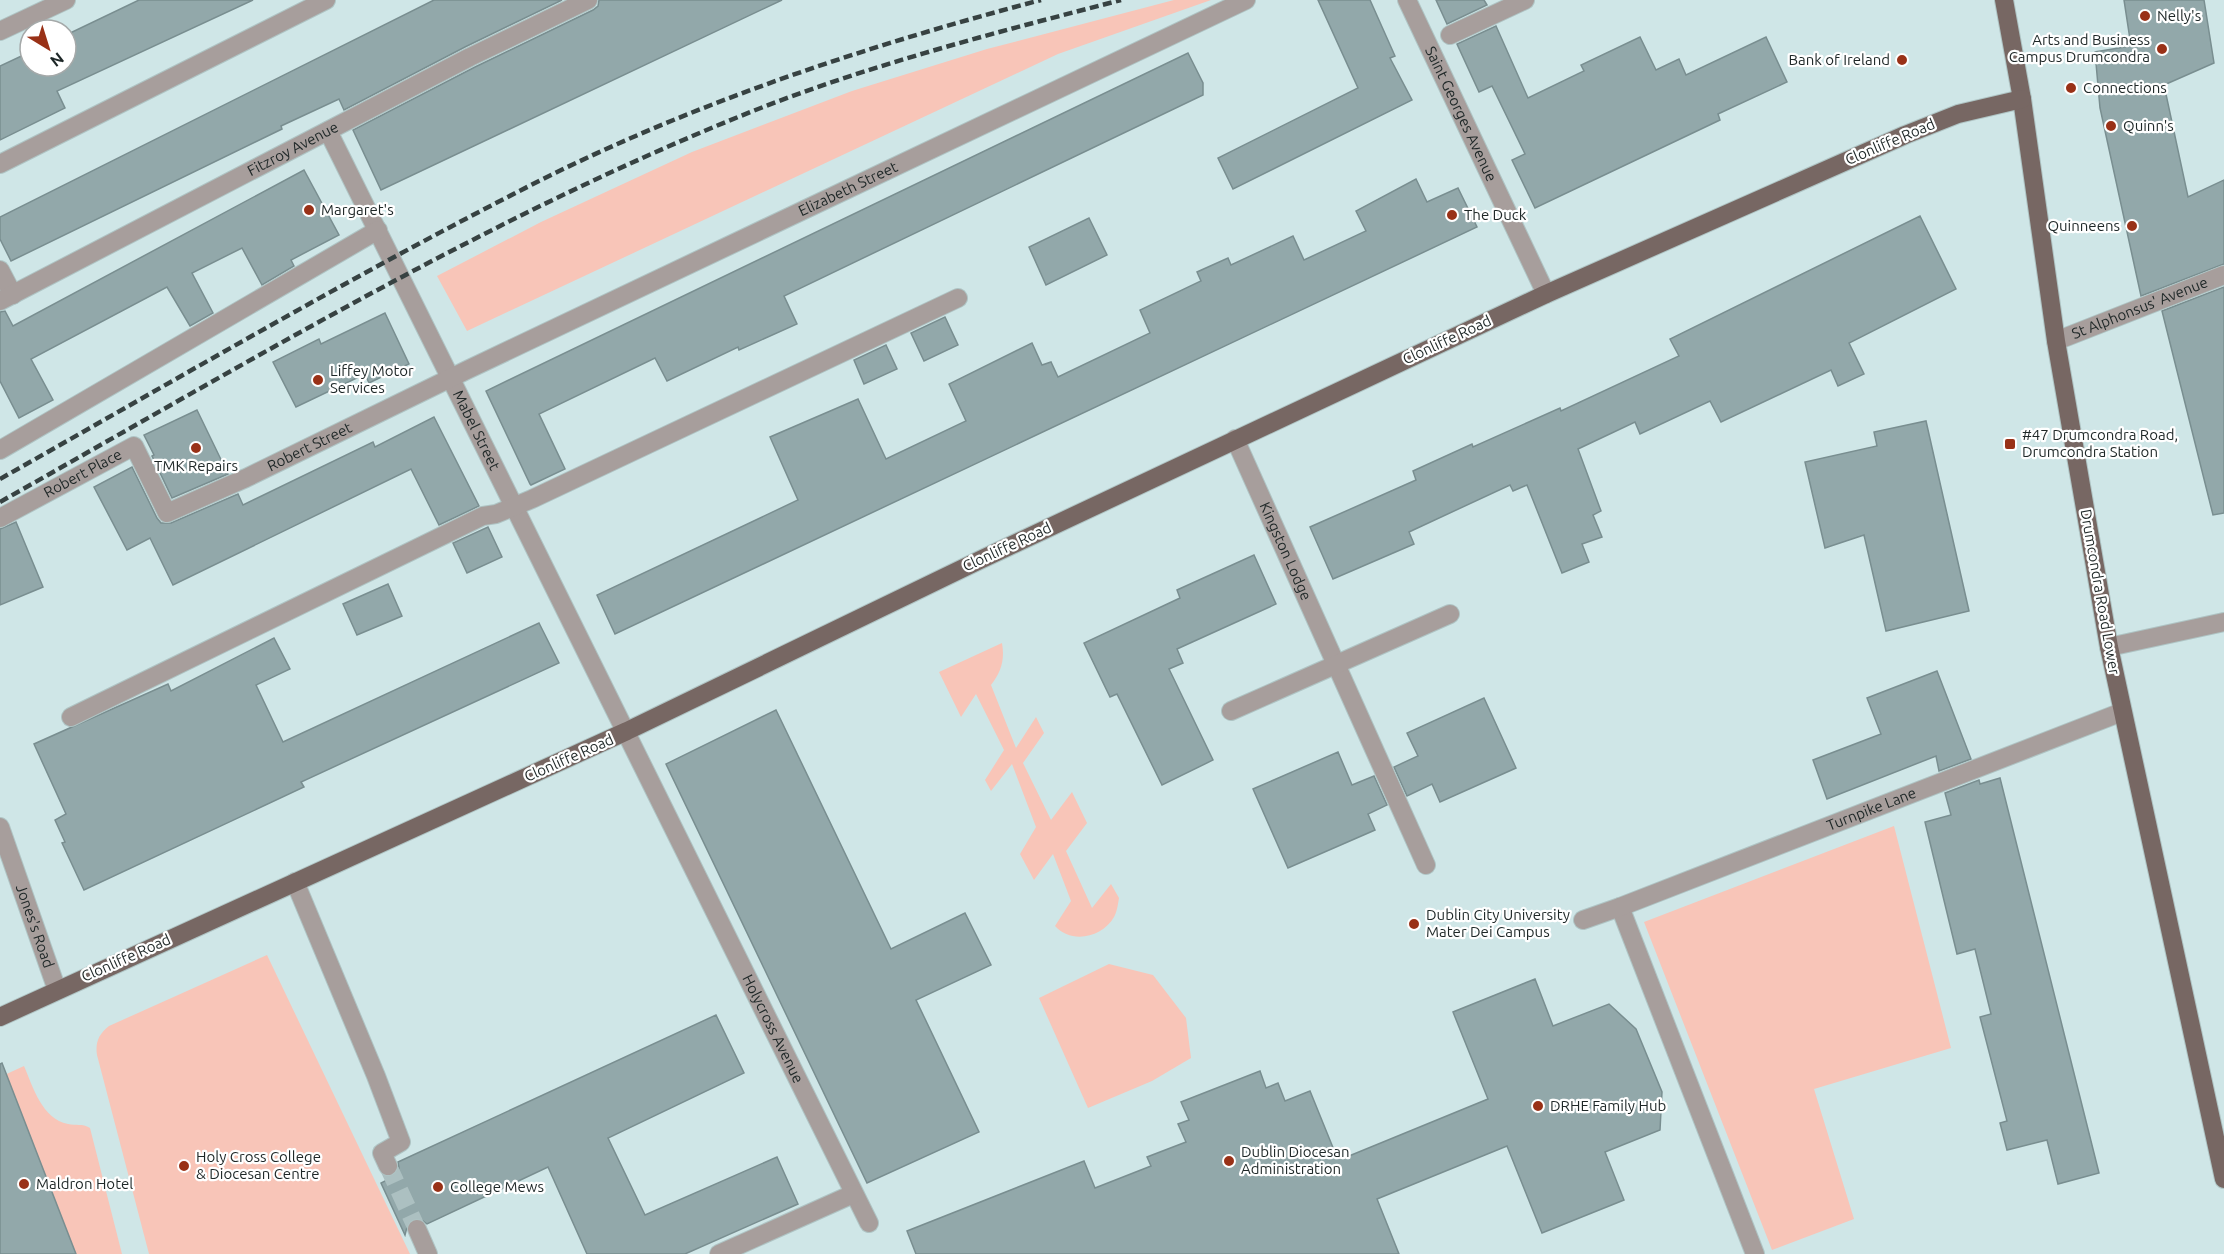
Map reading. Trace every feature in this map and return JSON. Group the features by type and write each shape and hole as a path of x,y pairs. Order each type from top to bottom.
{"main road":[{"name":"Drumcondra Road Lower","path":"2004,0 2022,99 2056,341 2109,647 2224,1179"},
{"name":"Clonliffe Road","path":"0,1017 627,731 1235,439 1546,294 1905,135 1958,114 2022,99"}],"street":[{"path":"0,31 66,0"},
{"path":"0,164 326,0"},
{"name":"Fitzroy Avenue","path":"7,298 470,57 588,0"},
{"name":"Elizabeth Street","path":"452,378 1246,0"},
{"name":"Saint Georges Avenue","path":"1407,0 1546,294"},
{"path":"1450,35 1525,0"},
{"name":"Mabel Street","path":"328,131 627,731"},
{"path":"0,450 378,230"},
{"path":"0,270 7,298"},
{"name":"St Alphonsus' Avenue","path":"2056,341 2224,275"},
{"path":"71,717 483,516 516,507 958,298"},
{"name":"Robert Street","path":"167,513 246,478 452,378"},
{"name":"Kingston Lodge","path":"1235,439 1426,865"},
{"name":"Robert Place","path":"0,518 134,446 167,513"},
{"path":"1231,711 1450,614"},
{"path":"2109,647 2224,622"},
{"name":"Turnpike Lane","path":"1583,920 2122,712"},
{"name":"Holycross Avenue","path":"627,731 869,1223"},
{"name":"Jones's Road","path":"0,828 57,990"},
{"path":"295,882 401,1142 382,1153 388,1166"},
{"path":"1620,907 1755,1254"},
{"path":"719,1254 853,1194"},
{"path":"417,1229 428,1254"}],"shaded area":[{"path":"1174,0 1211,0 1058,54 467,331 437,276 541,222 692,152 852,91 987,49"},
{"path":"1002,643 1001,666 991,685 1016,748 1036,717 1044,733 1023,763 1051,820 1072,792 1087,823 1066,851 1092,908 1111,884 1119,898 1114,917 1102,930 1094,934 1078,937 1062,932 1055,926 1071,901 1053,854 1034,880 1020,854 1036,827 1012,764 991,791 985,780 1004,750 976,694 961,717 939,672"},
{"path":"1894,826 1951,1048 1814,1089 1854,1219 1772,1250 1644,922"},
{"name":"Holy Cross College & Diocesan Centre","path":"267,955 410,1254 149,1254 97,1055 98,1039 109,1026"},
{"path":"1109,964 1153,975 1186,1018 1191,1058 1152,1081 1088,1108 1039,998"},
{"path":"24,1066 35,1092 51,1116 68,1124 90,1128 122,1254 0,1254 0,1077"}],"building":[{"path":"139,0 253,0 57,91 65,108 0,140 0,66 18,58 18,78 78,78 78,29"},
{"path":"434,0 562,0 344,110 339,99 281,126 282,129 11,261 0,239 0,217"},
{"path":"599,0 782,0 381,190 353,130 593,10 598,6"},
{"path":"1318,0 1370,0 1395,56 1390,58 1412,100 1233,189 1218,158 1358,88"},
{"path":"1436,0 1484,0 1487,5 1447,24"},
{"path":"2124,0 2204,0 2214,63 2164,85 2188,197 2224,180 2224,264 2141,296 2100,108 2095,52 2131,46"},
{"path":"1496,26 1528,98 1584,71 1581,65 1640,37 1656,70 1679,59 1686,75 1766,37 1787,82 1718,114 1720,120 1535,208 1512,160 1525,154 1492,86 1479,92 1457,44"},
{"path":"1188,53 1203,83 1203,95 784,296 797,324 739,350 738,347 667,381 655,358 539,414 565,469 530,484 486,391"},
{"path":"304,170 339,235 291,260 294,266 262,285 242,248 192,273 213,313 190,326 167,287 31,359 53,400 19,418 0,381 0,312 5,311 13,326"},
{"path":"1416,179 1427,202 1458,188 1477,227 615,634 597,595 798,500 770,437 858,399 886,459 966,421 949,384 1032,343 1042,365 1051,362 1058,377 1150,333 1140,310 1201,281 1197,272 1228,258 1231,265 1293,236 1304,260 1366,231 1356,211"},
{"path":"1920,216 1956,289 1849,343 1864,374 1838,386 1831,370 1721,422 1710,401 1640,434 1635,422 1578,449 1601,511 1593,515 1602,537 1582,544 1589,562 1562,573 1527,485 1513,491 1510,485 1409,532 1414,544 1333,579 1310,527 1416,480 1413,471 1560,408 1561,411 1679,356 1670,339"},
{"path":"1089,218 1107,255 1046,285 1029,247"},
{"path":"2224,287 2224,513 2213,515 2162,311"},
{"path":"385,313 409,364 369,383 365,374 296,407 273,362 319,339 321,344"},
{"path":"945,317 958,345 924,361 911,333"},
{"path":"886,345 897,369 864,384 854,360"},
{"path":"197,410 228,474 172,498 144,435"},
{"path":"434,417 479,506 439,525 411,469 173,585 150,538 127,550 94,487 132,467 157,518 161,523 171,523 238,494 243,505 373,442 375,447"},
{"path":"1926,421 1969,611 1886,631 1864,535 1825,548 1805,462 1877,446 1874,432"},
{"path":"16,522 43,587 0,605 0,529"},
{"path":"488,527 502,557 467,573 453,543"},
{"path":"1254,555 1276,604 1177,649 1183,663 1169,669 1213,760 1162,785 1117,694 1110,697 1084,643 1180,598 1177,590"},
{"path":"388,584 402,616 357,635 343,604"},
{"path":"539,623 559,663 301,782 304,787 84,890 62,843 65,842 55,820 66,814 34,744 168,684 171,691 274,638 290,669 256,685 283,742"},
{"path":"1937,671 1971,759 1939,771 1936,756 1827,799 1813,760 1881,734 1867,698"},
{"path":"1484,698 1516,768 1440,802 1432,784 1407,796 1394,767 1418,756 1407,733"},
{"path":"776,710 891,949 965,913 991,965 916,1000 979,1132 867,1183 666,764"},
{"path":"1338,752 1352,785 1374,776 1387,805 1368,814 1375,830 1288,868 1253,789"},
{"path":"2000,778 2099,1173 2058,1184 2047,1140 2007,1150 2000,1123 2007,1121 1980,1017 1991,1014 1975,949 1957,954 1925,822 1951,815 1945,793 1979,780 1980,784"},
{"path":"1535,979 1553,1026 1609,1004 1636,1029 1662,1092 1660,1130 1605,1152 1624,1200 1542,1233 1507,1146 1377,1199 1399,1254 916,1254 907,1231 1084,1161 1095,1188 1151,1166 1147,1157 1186,1142 1178,1124 1189,1120 1181,1102 1260,1071 1266,1088 1278,1083 1285,1101 1310,1091 1336,1155 1346,1150 1349,1156 1488,1099 1453,1012"},
{"path":"716,1015 744,1073 608,1138 645,1215 777,1157 798,1204 685,1254 587,1254 548,1167 427,1224 419,1218 412,1219 408,1223 405,1235 381,1183 387,1180 385,1177 397,1173 398,1162"},
{"name":"Maldron Hotel","path":"2,1063 76,1254 0,1254 0,1064"}],"tunnel":[{"path":"388,1166 417,1229"}],"railway":[{"path":"0,479 404,252 472,215 601,151 786,77 913,36 1041,0"},
{"path":"0,502 370,294 464,244 655,152 753,111 843,78 1028,24 1121,0"}],"place":[{"name":"Nelly's","path":"2145,16"},
{"name":"Arts and Business Campus Drumcondra","path":"2162,49"},
{"name":"Bank of Ireland","path":"1902,60"},
{"name":"Connections","path":"2071,88"},
{"name":"Quinn's","path":"2111,126"},
{"name":"Margaret's","path":"309,210"},
{"name":"The Duck","path":"1452,215"},
{"name":"Quinneens","path":"2132,226"},
{"name":"Liffey Motor Services","path":"318,380"},
{"name":"#47 Drumcondra Road, Drumcondra Station","path":"2010,444"},
{"name":"TMK Repairs","path":"196,448"},
{"name":"Dublin City University Mater Dei Campus","path":"1414,924"},
{"name":"DRHE Family Hub","path":"1538,1106"},
{"name":"Dublin Diocesan Administration","path":"1229,1161"},
{"name":"Holy Cross College & Diocesan Centre","path":"184,1166"},
{"name":"Maldron Hotel","path":"24,1184"},
{"name":"College Mews","path":"438,1187"}]}
